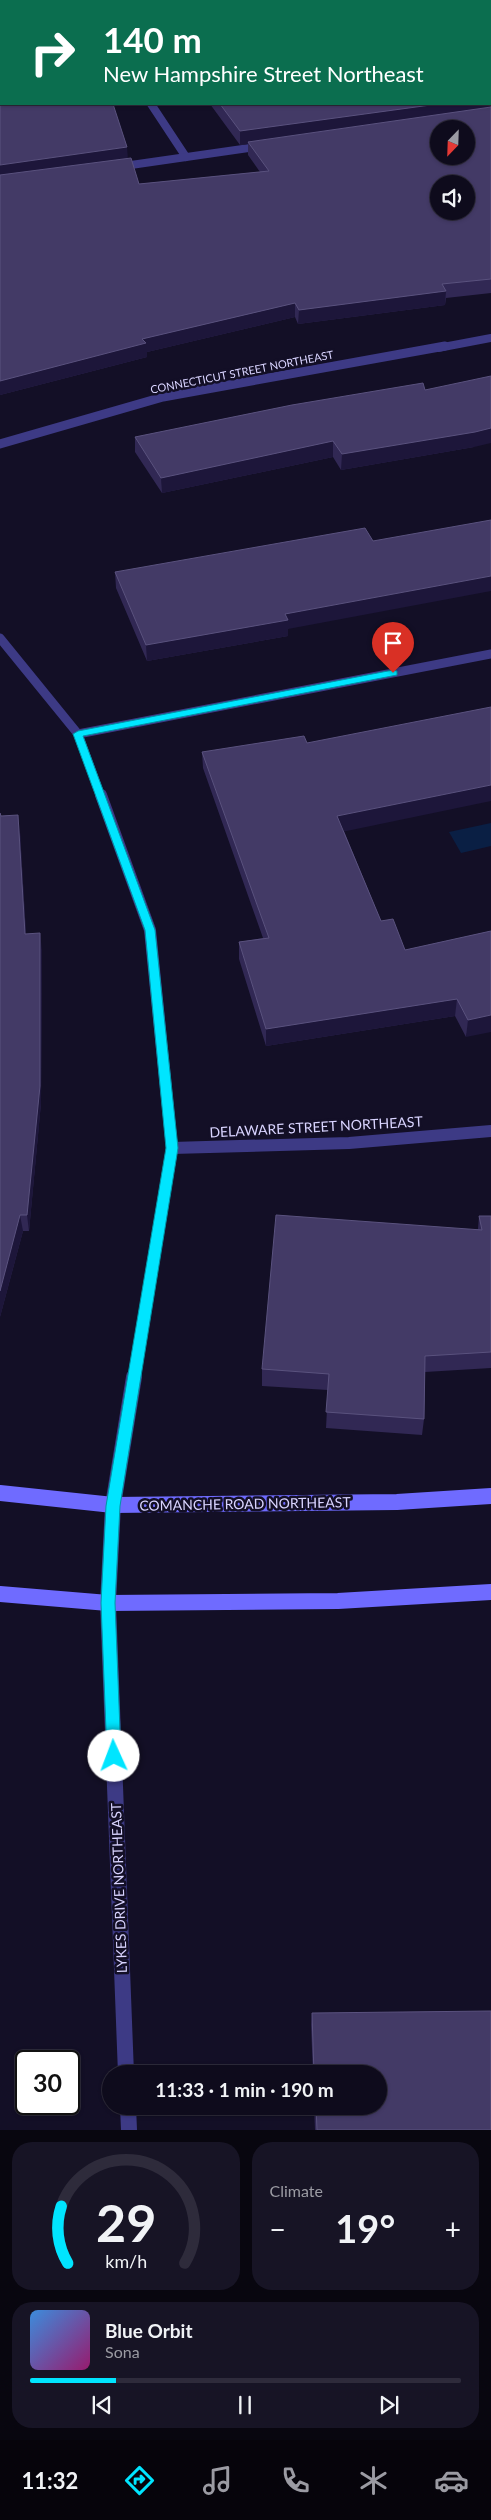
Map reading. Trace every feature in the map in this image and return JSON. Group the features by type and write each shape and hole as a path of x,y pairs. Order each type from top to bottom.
{"street":[{"path":"152,105 186,157"},
{"path":"108,168 275,145"},
{"name":"CONNECTICUT STREET NORTHEAST","path":"0,444 163,397 491,338"},
{"name":"LYKES DRIVE NORTHEAST","path":"0,638 78,734 150,930 172,1148 113,1506 108,1603 126,2065"},
{"path":"78,734 491,654"},
{"name":"DELAWARE STREET NORTHEAST","path":"172,1148 349,1143 491,1131"},
{"name":"COMANCHE ROAD NORTHEAST","path":"0,1493 113,1506 397,1502 491,1496"},
{"path":"0,1594 108,1603 338,1601 491,1592"},
{"path":"128,2115 129,2130"}],"water":[{"path":"491,823 491,846 461,853 449,832"}],"building":[{"path":"0,105 113,105 127,147 0,165"},
{"path":"221,105 431,105 240,131"},
{"path":"491,107 491,279 442,284 446,291 299,310 295,303 142,339 146,343 0,381 0,175 131,158 139,184 269,171 248,142"},
{"path":"491,376 491,428 475,432 342,454 333,441 161,478 135,437 292,405 423,383 425,390"},
{"path":"491,520 491,576 285,614 288,620 146,645 115,572 365,528 373,541"},
{"path":"491,707 491,785 337,816 381,921 393,919 405,950 491,931 491,1015 468,1020 457,999 266,1029 239,942 269,938 202,752 304,736 307,743"},
{"path":"0,813 1,816 18,815 25,934 40,933 40,1086 27,1215 20,1215 0,1291"},
{"path":"276,1215 482,1230 479,1216 491,1216 491,1352 425,1356 424,1419 326,1412 329,1374 262,1369"},
{"path":"491,2011 491,2130 317,2130 316,2115 387,2115 387,2065 314,2065 312,2013"}],"route":[{"path":"114,1756 108,1603 113,1506 172,1148 150,930 78,734 393,673"}]}
